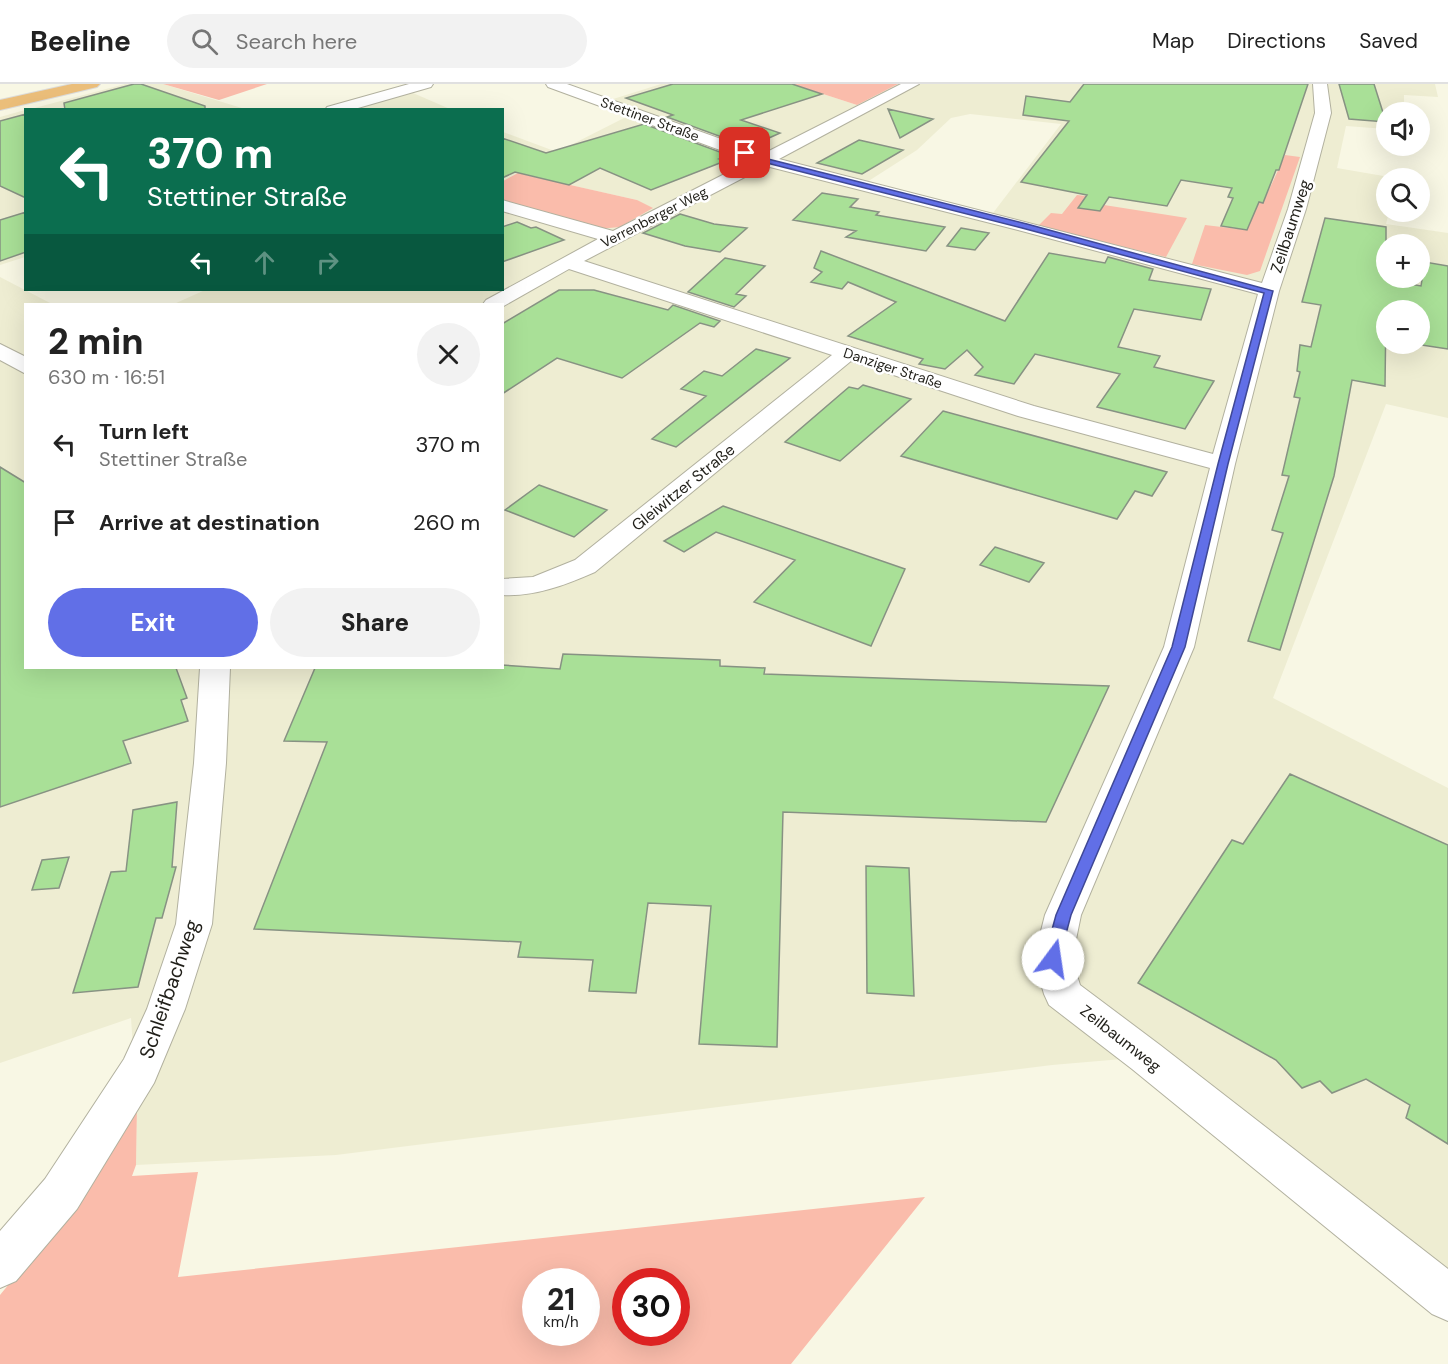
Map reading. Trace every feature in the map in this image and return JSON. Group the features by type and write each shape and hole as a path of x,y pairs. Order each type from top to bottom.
{"main road":[{"path":"0,105 92,84"}],"street":[{"path":"339,108 426,84"},
{"name":"Stettiner Straße","path":"553,84 766,161 1269,291"},
{"name":"Verrenberger Weg","path":"495,303 613,237 766,161 912,84"},
{"name":"Zeilbaumweg","path":"1320,84 1323,113 1296,209 1269,291 1223,464 1179,647 1064,915 1053,959 1063,994 1155,1064 1448,1298"},
{"path":"504,206 613,237"},
{"name":"Danziger Straße","path":"566,262 1026,411 1223,464"},
{"path":"0,351 24,366"},
{"name":"Gleiwitzer Straße","path":"504,587 516,589 548,582 585,566 848,353"},
{"name":"Schleifbachweg","path":"0,1265 61,1194 140,1070 166,1009 194,924 210,763 215,669"}],"shaded area":[{"path":"125,84 163,84 242,108 35,108"},
{"path":"163,84 267,84 219,100"},
{"path":"661,84 792,84 857,105 898,84 1435,84 1438,97 1404,95 1404,102 1376,102 1376,128 1346,126 1337,168 1376,175 1376,222 1448,233 1448,418 1386,404 1273,698 1448,788 1448,1298 1146,1057 1052,1065 336,1155 136,1165 137,1107 131,1018 0,1063 0,277 50,303 24,303 24,669 504,669 504,303 176,303 203,291 504,291 504,201 637,200 525,175 544,159 504,180 504,132 557,152 624,118 643,112 610,100","holes":["970,114 1061,124 993,213 867,182 917,150 951,118"]},
{"path":"792,84 898,84 857,105"},
{"path":"413,93 448,108 357,108"},
{"path":"24,110 24,257 0,265 0,117"},
{"path":"1285,155 1300,157 1260,271 1247,275 1192,264 1205,225 1247,230 1259,202 1263,203"},
{"path":"544,159 526,175 637,200 653,208 620,227 598,229 504,201 504,180"},
{"path":"1077,195 1086,196 1079,208 1100,211 1104,205 1187,218 1166,257 1038,226 1051,213 1062,214"},
{"path":"137,1107 136,1165 132,1176 198,1172 178,1277 925,1197 791,1364 0,1364 0,1295 27,1262"}],"building":[{"path":"141,84 205,106 205,108 65,108 64,103"},
{"path":"673,84 792,84 822,94 741,120 780,133 749,147 667,117 673,115 626,98"},
{"path":"1084,84 1308,84 1279,170 1276,170 1263,203 1259,202 1247,230 1221,226 1233,198 1228,197 1232,188 1181,180 1167,206 1109,197 1100,211 1078,208 1087,195 1021,182 1069,121 1023,115 1026,96 1070,102"},
{"path":"1339,84 1374,84 1380,102 1376,102 1376,121 1349,119"},
{"path":"888,109 933,119 900,138"},
{"path":"24,115 24,197 0,186 0,121"},
{"path":"644,124 728,155 719,159 725,161 651,190 600,168 569,185 515,172 504,177 504,139 546,153"},
{"path":"859,140 903,150 862,174 817,163"},
{"path":"822,193 858,199 850,207 879,212 876,215 945,227 926,251 846,237 856,231 793,220"},
{"path":"24,213 24,253 0,261 0,220"},
{"path":"680,214 714,224 747,228 720,252 685,246 643,233"},
{"path":"1325,218 1386,227 1386,234 1376,234 1376,288 1430,288 1430,263 1448,266 1448,349 1430,346 1430,300 1376,300 1376,354 1385,354 1385,386 1352,380 1334,476 1280,650 1248,641 1283,533 1272,530 1289,476 1282,475 1300,398 1294,397 1300,372 1297,371 1300,345 1311,347 1321,305 1302,302"},
{"path":"517,222 531,228 536,227 564,240 504,261 504,226"},
{"path":"961,228 989,233 975,250 947,246"},
{"path":"821,251 1005,321 1049,253 1105,263 1108,257 1153,269 1149,280 1211,289 1201,320 1134,309 1118,347 1160,356 1154,367 1214,381 1185,429 1097,407 1120,374 1035,354 1014,384 975,375 983,367 967,350 945,369 919,364 923,359 848,336 896,302 848,282 842,289 811,282 822,272 814,268"},
{"path":"725,258 765,266 736,294 746,296 734,307 688,292"},
{"path":"559,290 594,290 668,310 673,305 720,321 714,327 700,323 622,378 557,358 504,393 504,323"},
{"path":"756,349 790,358 676,447 652,439 706,396 681,389 704,371 722,376"},
{"path":"863,385 911,399 840,461 785,442 849,387 858,389"},
{"path":"943,411 1167,472 1152,496 1135,491 1117,519 901,456"},
{"path":"0,467 24,482 24,669 176,669 187,698 181,700 188,721 123,741 131,763 0,807"},
{"path":"539,485 607,510 574,537 505,510"},
{"path":"723,506 905,569 871,646 754,602 795,560 716,532 684,552 664,541"},
{"path":"995,547 1044,563 1029,582 980,565"},
{"path":"563,654 720,660 720,666 765,668 764,674 1109,686 1046,822 783,812 777,1047 699,1044 711,906 648,903 636,993 589,991 593,960 518,957 521,942 254,929 327,742 284,741 315,669 504,669 504,665 560,669"},
{"path":"1290,774 1448,845 1448,1144 1406,1118 1410,1105 1366,1079 1332,1093 1320,1081 1302,1088 1276,1060 1138,983 1232,840 1243,844"},
{"path":"177,802 172,867 176,867 162,918 156,918 138,987 73,993 111,872 126,871 133,810"},
{"path":"69,857 59,888 32,890 42,860"},
{"path":"866,866 909,868 914,996 867,993"}],"route":[{"path":"745,153 766,161 1269,291 1223,464 1179,647 1064,915 1053,959"}]}
